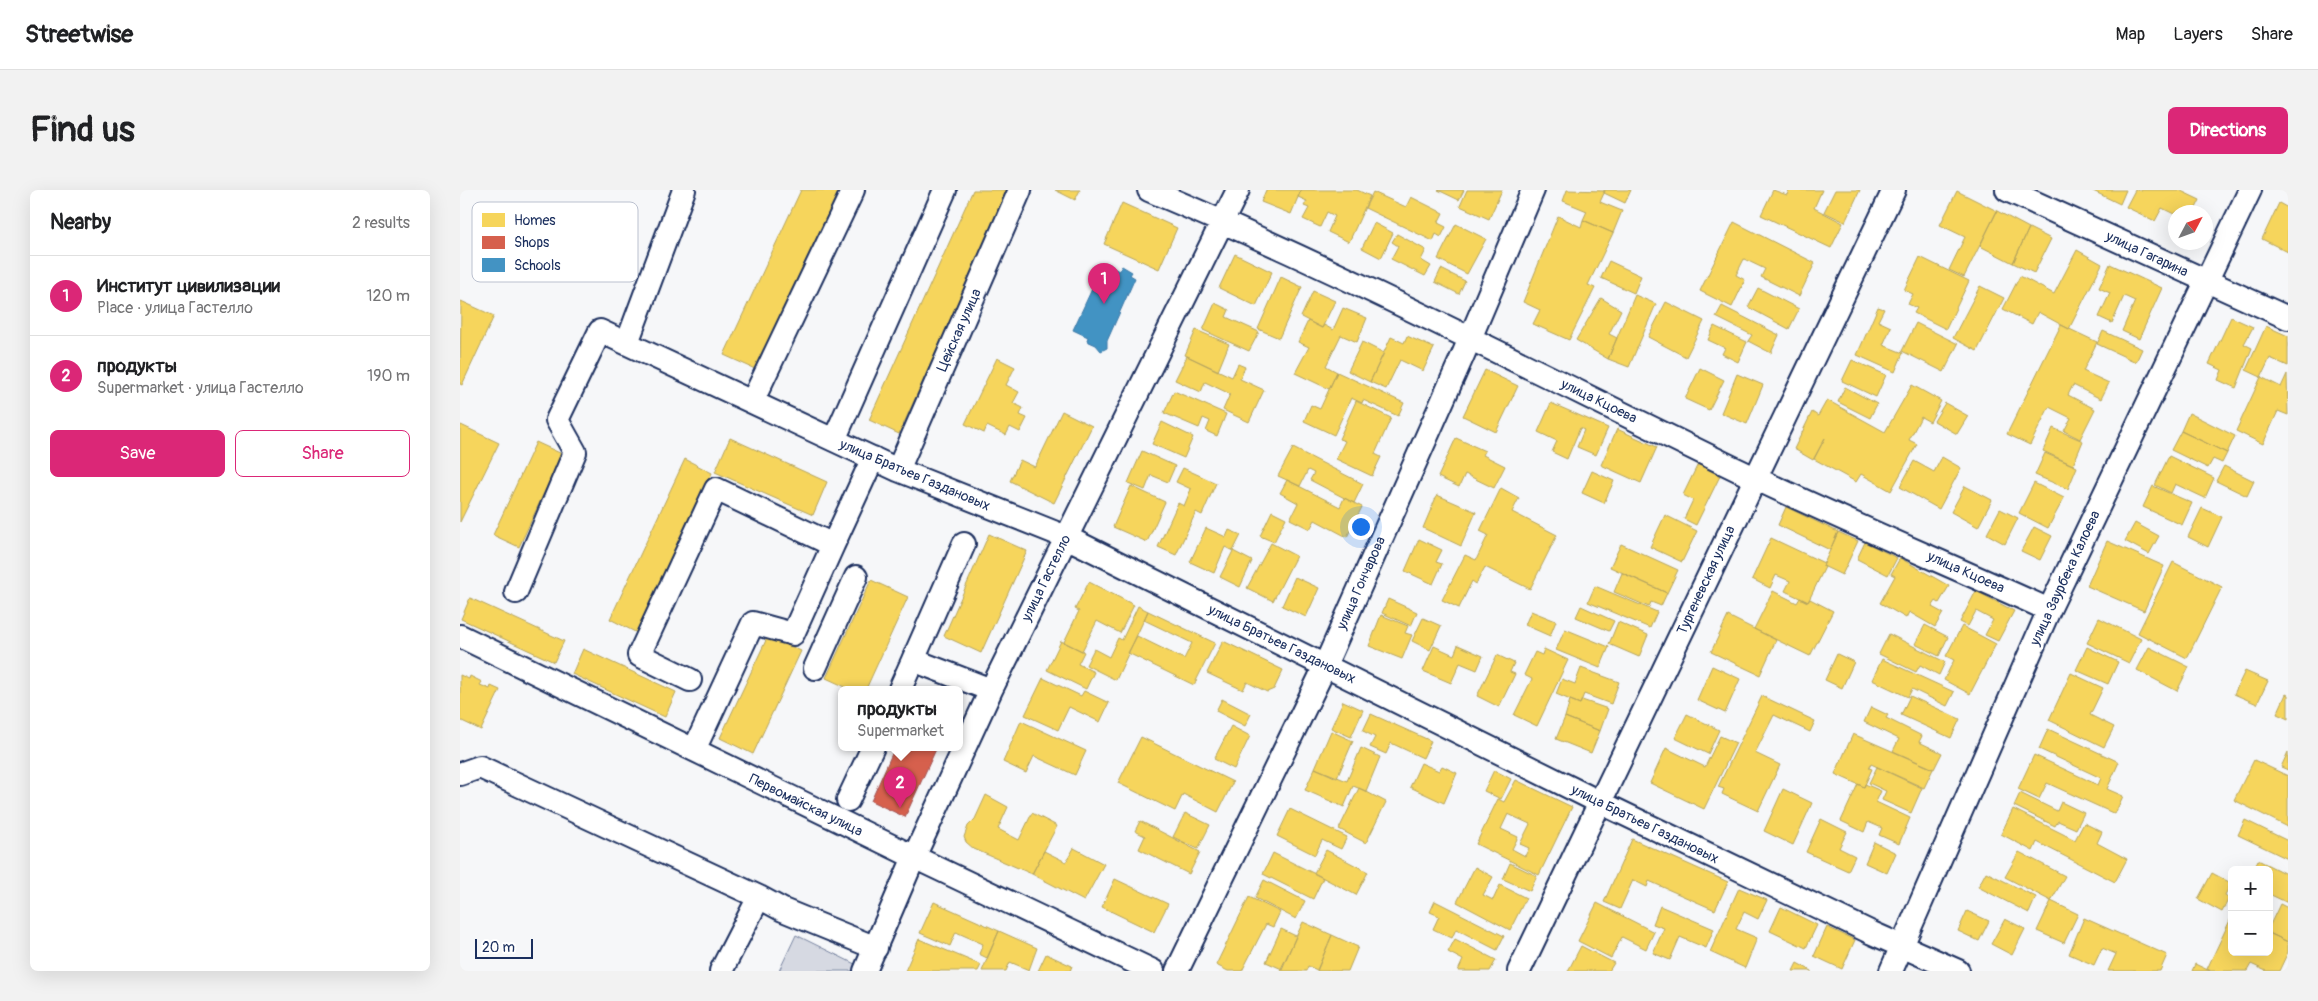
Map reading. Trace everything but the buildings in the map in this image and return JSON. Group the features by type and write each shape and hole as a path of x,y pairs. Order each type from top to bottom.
{"street":[{"path":"627,343 684,190"},
{"path":"752,402 853,190"},
{"path":"834,440 945,190"},
{"name":"Цейская улица","path":"898,470 1020,190"},
{"name":"улица Кцоева","path":"1150,190 1223,221 1753,477 2049,610"},
{"name":"улица Гастелло","path":"963,751 1066,537 1238,190"},
{"name":"улица Гончарова","path":"1177,971 1325,665 1533,190"},
{"name":"Тургеневская улица","path":"1519,971 1601,803 1753,477 1894,190"},
{"name":"улица Гагарина","path":"2007,190 2288,318"},
{"name":"улица Заурбека Калоева","path":"1891,971 2049,610 2250,190"},
{"name":"улица Братьев Газдановых","path":"516,592 575,452 556,420 600,331 898,470 1066,537 1601,803 1958,971"},
{"path":"694,750 753,623 793,634 873,458"},
{"path":"690,680 639,655 716,488 833,544"},
{"path":"901,686 964,544"},
{"path":"816,668 856,577"},
{"path":"799,621 830,635"},
{"name":"Первомайская улица","path":"460,636 1153,971"},
{"path":"913,660 991,690"},
{"path":"848,800 871,751"},
{"name":"улица Гастелло","path":"865,971 914,857 963,751"},
{"path":"460,774 480,767 759,897 783,910 876,948"},
{"path":"721,971 759,897"}],"shaded area":[{"path":"796,935 867,970 867,971 779,971"}],"place":[{"name":"Институт цивилизации","path":"1104,304"},
{"name":"продукты","path":"900,808"}]}
